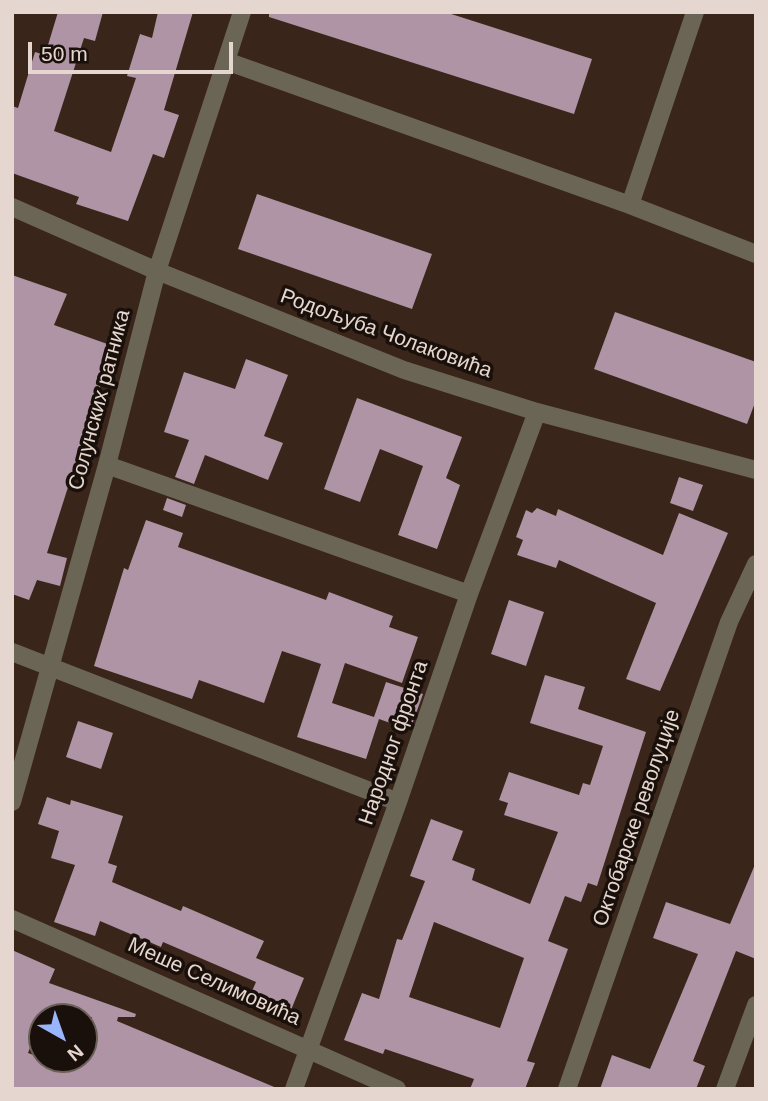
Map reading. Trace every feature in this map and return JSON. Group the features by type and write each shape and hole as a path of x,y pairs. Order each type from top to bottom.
{"street":[{"name":"Солунских ратника","path":"12,802 107,466 156,271 242,12"},
{"path":"630,205 695,12"},
{"path":"226,61 630,205 756,254"},
{"name":"Родољуба Чолаковића","path":"12,207 156,271 404,370 537,412 756,470"},
{"name":"Народног фронта","path":"294,1089 398,802 469,594 537,412"},
{"path":"107,466 469,594"},
{"name":"Октобарске револуције","path":"567,1089 729,622 756,564"},
{"path":"12,652 398,802"},
{"name":"Меше Селимовића","path":"12,919 397,1089"},
{"path":"725,1089 756,1005"}],"building":[{"path":"58,12 103,12 95,41 84,38 54,131 111,152 136,78 127,76 140,34 152,38 158,12 193,12 164,110 179,115 164,158 153,154 128,221 76,204 79,197 12,173 12,106 18,108 35,52 45,55"},
{"path":"269,12 445,12 592,59 574,114 269,17"},
{"path":"257,194 432,254 412,309 238,249"},
{"path":"12,275 67,294 54,325 113,346 47,553 67,558 60,586 37,580 29,600 12,594"},
{"path":"615,312 756,362 756,400 747,424 594,369"},
{"path":"246,359 288,375 264,436 283,443 268,480 205,455 194,484 175,477 189,440 164,432 184,372 235,389"},
{"path":"357,398 462,437 446,478 460,485 437,549 398,535 423,466 380,449 360,502 324,489"},
{"path":"679,477 703,485 693,511 670,503"},
{"path":"167,498 186,505 182,517 163,510"},
{"path":"537,508 556,516 558,509 663,555 679,513 728,533 660,691 626,679 656,603 559,560 556,568 517,555 523,540 516,537 526,510 532,513"},
{"path":"146,520 183,533 178,547 326,600 329,592 393,616 389,627 418,637 402,683 345,663 332,703 374,717 386,682 423,694 410,730 379,719 366,759 297,737 321,664 282,651 264,703 199,680 192,699 94,666 124,568 128,570"},
{"path":"509,600 544,612 526,666 491,654"},
{"path":"545,675 585,687 578,709 646,732 597,886 588,883 581,902 565,896 548,941 568,949 527,1061 535,1063 525,1089 470,1089 474,1079 385,1049 383,1054 344,1040 362,993 379,999 397,939 402,940 425,881 410,876 431,819 463,831 452,860 475,869 472,880 530,904 558,832 504,815 508,803 499,800 509,772 579,795 583,783 590,785 603,746 530,723","holes":["434,922 524,958 500,1028 409,997"]},
{"path":"78,721 113,733 101,769 66,757"},
{"path":"47,797 70,805 71,800 123,816 108,863 117,866 112,882 181,911 183,906 264,941 256,958 304,978 289,1015 249,998 256,982 163,942 161,947 100,921 95,936 54,922 75,865 51,858 59,831 38,824"},
{"path":"756,862 756,959 736,951 693,1061 705,1066 696,1089 600,1089 612,1055 650,1069 698,954 653,938 666,902 730,924"},
{"path":"12,950 55,969 49,983 136,1014 135,1017 118,1017 117,1021 279,1089 12,1089"}]}
